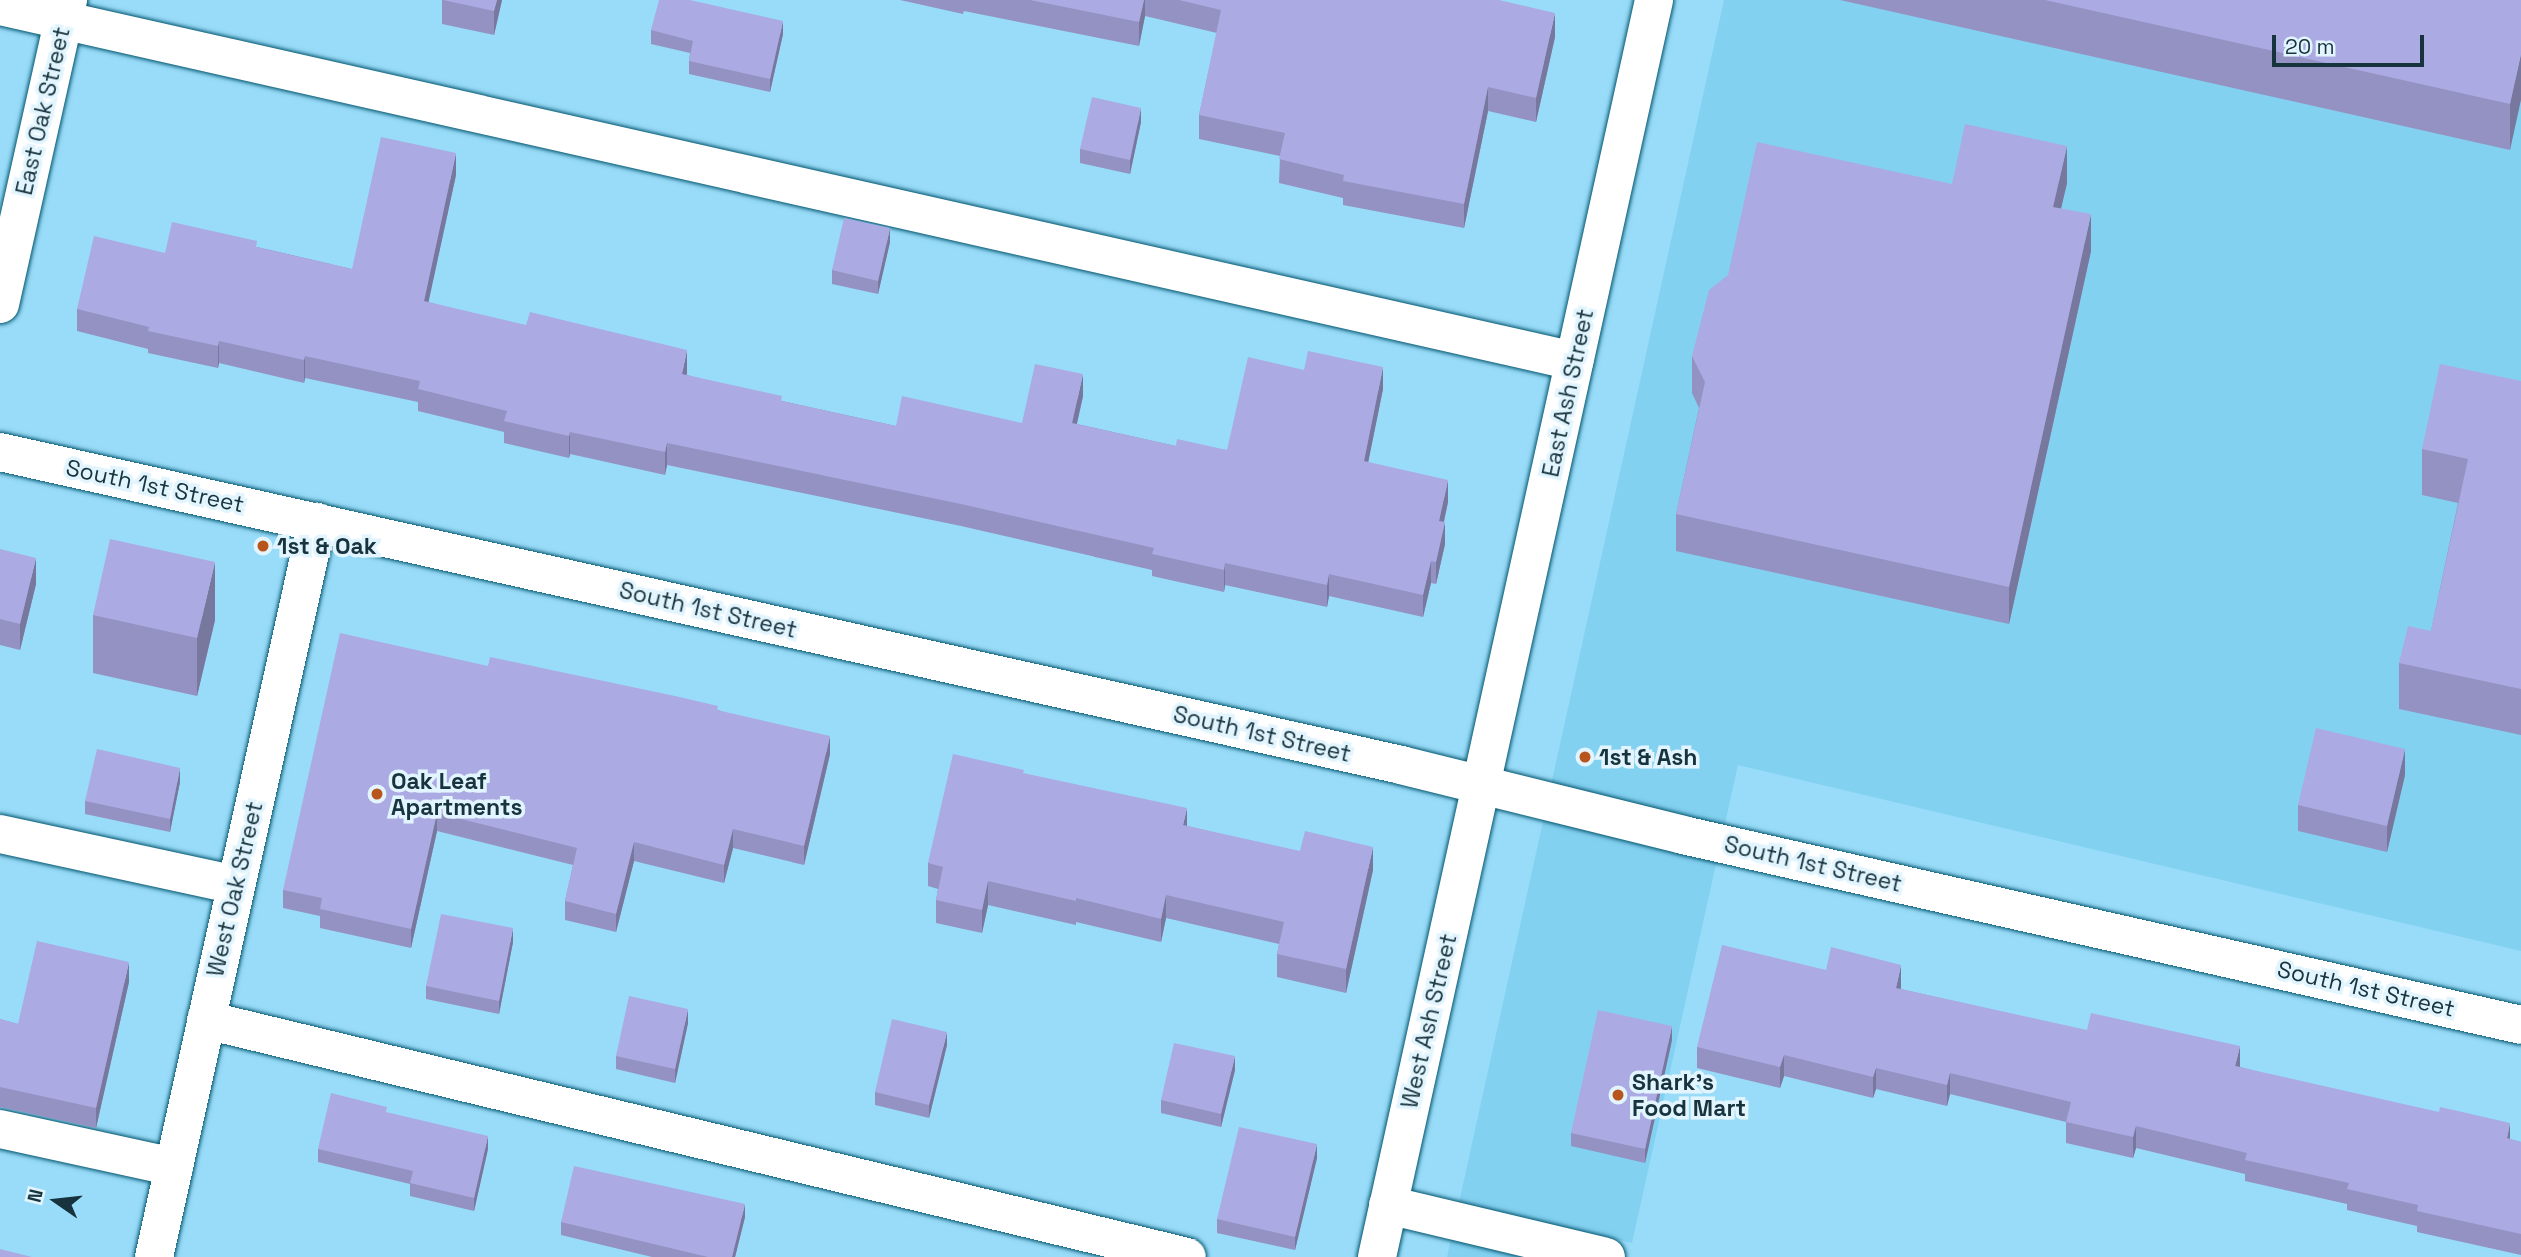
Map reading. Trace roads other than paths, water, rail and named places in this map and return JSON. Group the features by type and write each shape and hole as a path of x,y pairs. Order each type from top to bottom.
{"street":[{"name":"East Ash Street","path":"1482,786 1654,0"},
{"path":"0,6 66,10 1574,361"},
{"name":"East Oak Street","path":"0,304 66,10"},
{"name":"South 1st Street","path":"0,452 1401,765 1683,835 2521,1025"},
{"name":"West Oak Street","path":"154,1257 317,522"},
{"name":"West Ash Street","path":"1377,1257 1482,786"},
{"path":"0,834 236,885"},
{"path":"206,1020 1187,1257"},
{"path":"0,1129 174,1167"},
{"path":"1388,1205 1606,1257"}],"place":[{"name":"1st & Oak","path":"263,546"},
{"name":"1st & Ash","path":"1585,757"},
{"name":"Oak Leaf Apartments","path":"377,794"},
{"name":"Shark's Food Mart","path":"1618,1095"}]}
